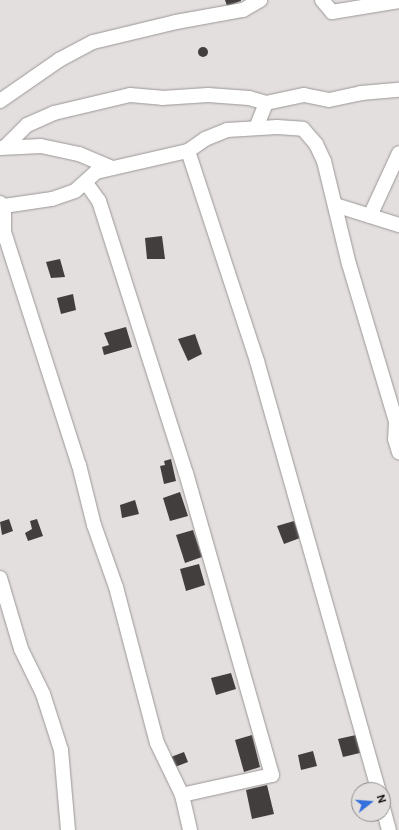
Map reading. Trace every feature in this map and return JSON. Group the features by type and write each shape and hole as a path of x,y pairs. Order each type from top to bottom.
{"street":[{"path":"0,101 59,60 93,42 176,22 243,10 260,0"},
{"path":"322,0 332,12 399,1"},
{"path":"3,148 27,125 54,113 130,95 162,98 208,95 249,98 266,103 304,95 329,100 361,93 399,90"},
{"path":"256,128 266,103"},
{"path":"190,830 182,794 157,743 116,588 94,525 79,465 4,232 2,205 52,199 75,190 86,183 96,172 188,151 205,139 227,130 256,128 303,129 316,144 324,161 349,264 397,420 396,438 399,452"},
{"path":"3,148 41,146 79,154 112,168"},
{"path":"188,151 257,361 376,782"},
{"path":"370,216 399,153"},
{"path":"86,183 98,201 186,473 272,775 182,794"},
{"path":"335,205 399,225"},
{"path":"0,578 21,650 43,694 61,750 68,830"}],"building":[{"path":"225,0 241,0 241,1 227,6"},
{"path":"201,47 205,47 207,48 207,56 201,57 198,54 198,50"},
{"path":"162,236 165,259 147,259 145,238"},
{"path":"60,259 65,277 51,278 46,262"},
{"path":"73,294 76,310 61,314 57,298"},
{"path":"126,327 132,347 104,355 102,347 109,345 104,333"},
{"path":"195,334 202,354 188,361 178,339"},
{"path":"171,459 176,481 164,484 160,466 165,465 164,461"},
{"path":"180,492 188,516 170,521 163,498"},
{"path":"135,500 139,514 122,518 120,505"},
{"path":"9,519 13,531 2,535 0,522"},
{"path":"37,519 43,536 28,541 25,533 32,529 30,521"},
{"path":"294,521 300,538 284,544 277,526"},
{"path":"193,530 202,557 185,563 176,535"},
{"path":"199,564 205,585 186,591 180,569"},
{"path":"231,673 236,689 216,695 211,678"},
{"path":"252,735 260,767 244,772 235,740"},
{"path":"356,735 360,753 343,757 338,739"},
{"path":"313,751 317,766 301,770 298,755"},
{"path":"184,752 188,762 175,767 171,757"},
{"path":"267,785 274,814 252,819 246,790"}]}
